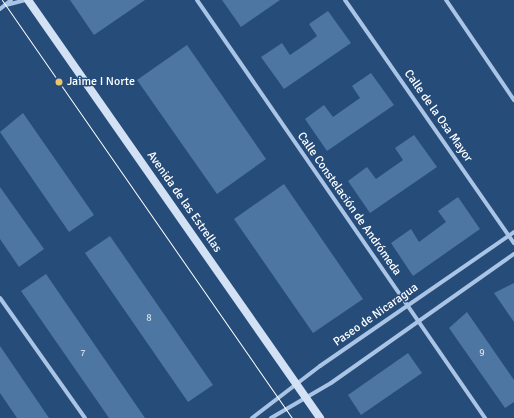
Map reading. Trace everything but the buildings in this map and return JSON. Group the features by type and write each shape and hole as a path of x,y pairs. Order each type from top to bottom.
{"street":[{"path":"0,10 11,0"},
{"path":"6,5 27,0"},
{"name":"Avenida de las Estrellas","path":"27,0 320,418"},
{"name":"Calle Constelación de Andrómeda","path":"196,0 485,418"},
{"name":"Calle de la Osa Mayor","path":"345,0 514,243"},
{"path":"446,0 514,100"},
{"name":"Paseo de Nicaragua","path":"252,418 297,384 514,232"},
{"path":"271,418 306,397 514,254"},
{"path":"0,298 85,418"}],"tram line":[{"path":"2,0 292,418"}],"place":[{"name":"Jaime I Norte","path":"59,82"}]}
